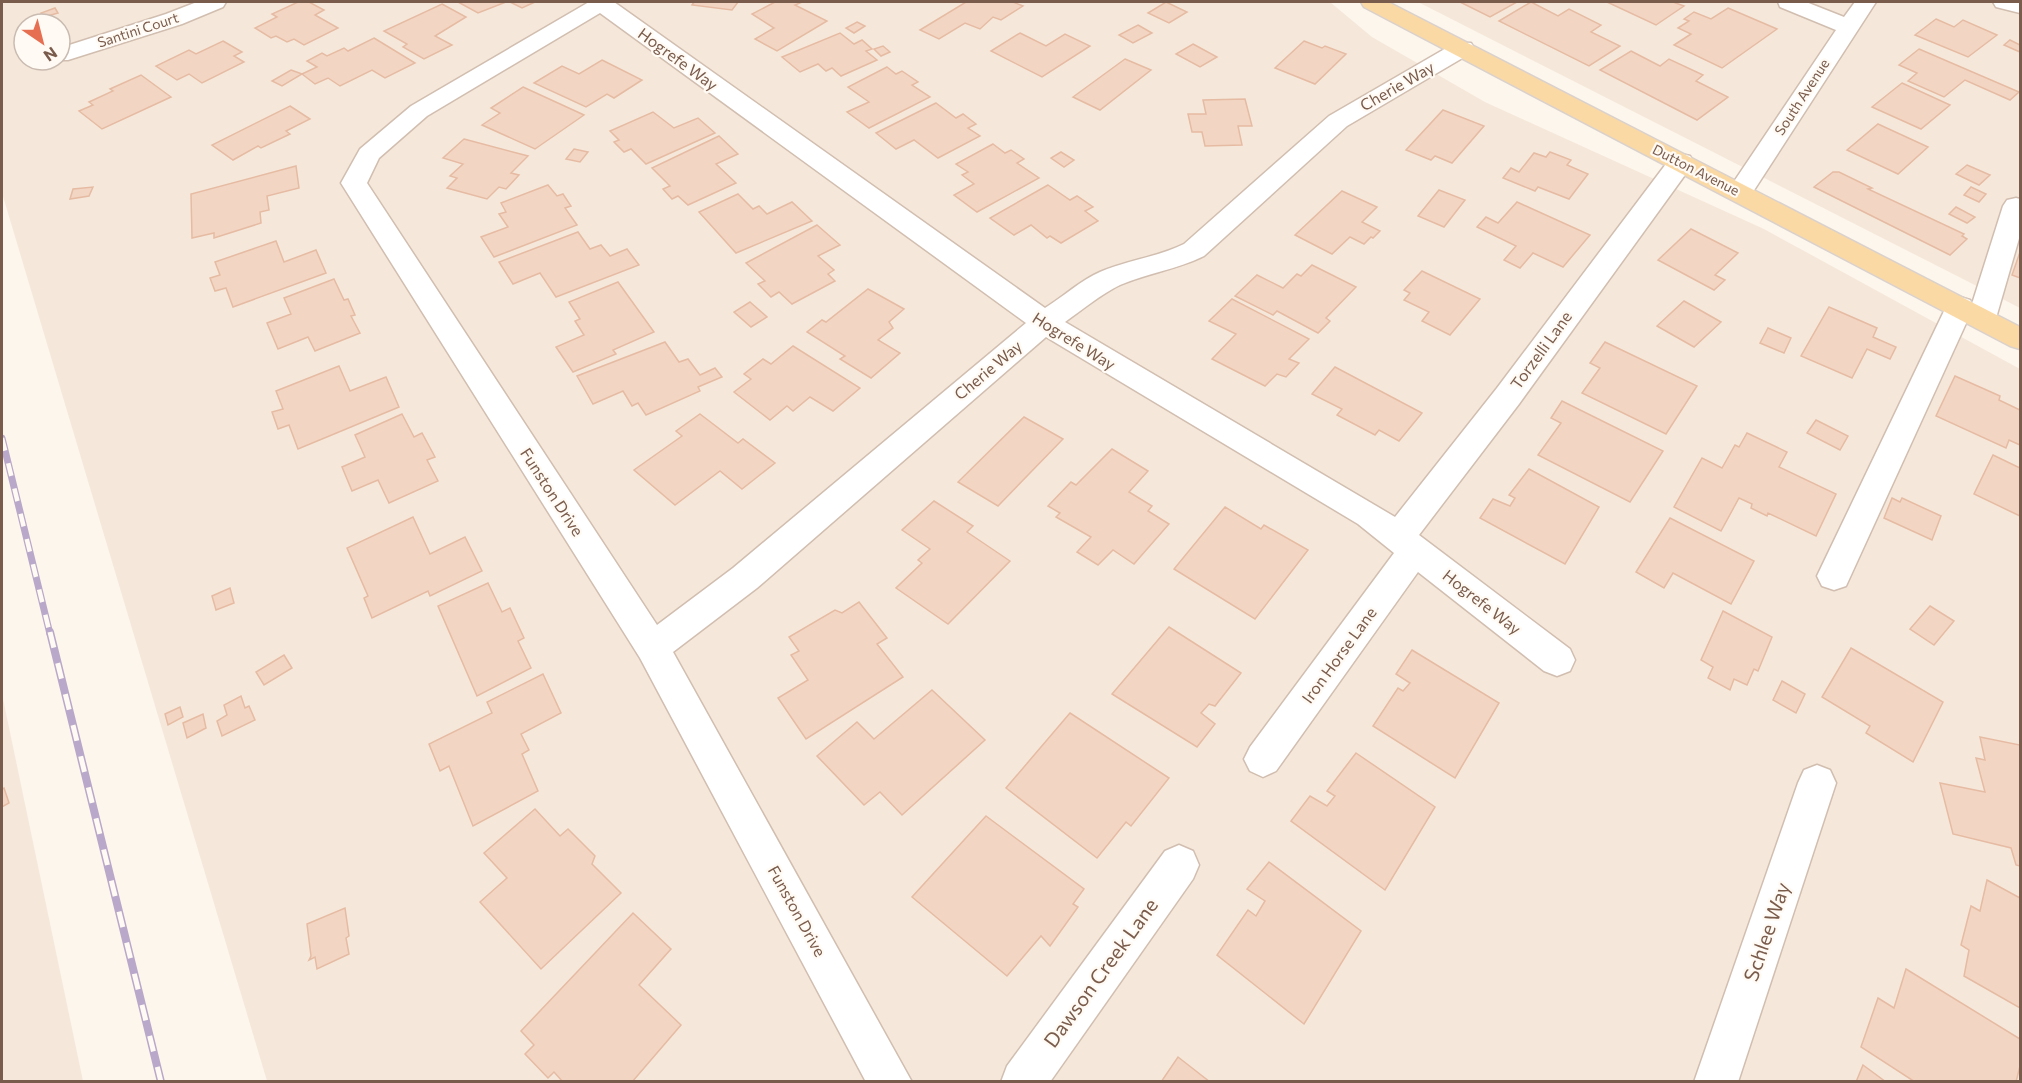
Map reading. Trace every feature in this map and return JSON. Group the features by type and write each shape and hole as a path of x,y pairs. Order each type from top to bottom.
{"main road":[{"name":"Dutton Avenue","path":"1372,2 2020,339"}],"street":[{"name":"Santini Court","path":"72,51 174,19 215,2"},
{"path":"1788,2 1848,27"},
{"name":"South Avenue","path":"1740,192 1865,2"},
{"path":"2004,2 2020,7"},
{"name":"Hogrefe Way","path":"602,3 1044,323 1074,343 1369,515 1557,660"},
{"name":"Funston Drive","path":"602,3 419,111 369,154 354,183 652,647 890,1082"},
{"name":"Cherie Way","path":"652,647 678,631 745,578 1044,323 1107,280 1143,266 1172,261 1194,250 1338,121 1463,48"},
{"name":"Torzelli Lane","path":"1407,544 1508,396 1681,162"},
{"path":"1834,576 1971,313 2016,206 2020,208"},
{"name":"Iron Horse Lane","path":"1263,759 1407,544"},
{"name":"Schlee Way","path":"1716,1082 1817,783"},
{"name":"Dawson Creek Lane","path":"1023,1082 1179,865"}],"shaded area":[{"path":"2,2 1330,2 1372,37 1485,102 1764,229 2020,369 2020,1081 267,1081 2,193"},
{"path":"1418,2 2020,2 2020,308"},
{"path":"2,694 83,1081 2,1081"}],"building":[{"path":"298,2 309,2 324,10 315,15 338,28 304,45 294,39 287,42 276,36 271,38 255,28 277,17 272,14"},
{"path":"458,2 506,2 478,13"},
{"path":"510,2 535,2 522,8"},
{"path":"694,2 738,2 732,10 692,5"},
{"path":"775,2 798,2 800,3 795,5 827,21 777,51 755,39 774,28 752,14"},
{"path":"966,2 1013,2 1023,6 1001,20 993,17 980,29 965,23 939,39 920,30"},
{"path":"1166,2 1187,12 1169,23 1148,13"},
{"path":"1460,2 1517,2 1490,17"},
{"path":"1531,2 1558,16 1569,9 1601,25 1591,32 1620,46 1589,66 1499,21"},
{"path":"1607,2 1673,2 1684,6 1656,25"},
{"path":"442,4 466,17 435,36 452,45 424,59 403,47 407,44 384,31"},
{"path":"55,8 57,12 44,12"},
{"path":"1728,8 1777,29 1722,68 1674,45 1691,34 1678,28 1689,21 1684,19 1694,12 1711,19"},
{"path":"1936,19 1954,27 1963,20 1997,35 1968,57 1915,35"},
{"path":"857,22 865,26 854,33 846,28"},
{"path":"1138,25 1152,33 1133,43 1119,35"},
{"path":"840,33 854,44 862,40 872,49 866,51 877,60 841,76 832,68 826,71 818,64 800,72 782,57"},
{"path":"1020,33 1046,46 1065,34 1090,46 1042,77 991,51"},
{"path":"374,38 415,63 385,78 372,70 340,86 328,78 315,84 302,74 317,67 307,61 322,53 327,56 344,48 348,51"},
{"path":"2010,40 2020,45 2020,52 2004,45"},
{"path":"223,41 242,52 234,56 244,62 202,83 189,74 177,80 156,66 189,50 196,54"},
{"path":"1304,41 1346,54 1315,84 1275,68"},
{"path":"1193,44 1217,57 1200,67 1176,54"},
{"path":"883,46 890,52 881,56 874,49"},
{"path":"1919,49 2019,92 2010,100 1965,80 1944,97 1908,81 1917,73 1899,65"},
{"path":"1631,51 1660,66 1669,59 1703,75 1696,81 1728,97 1697,120 1600,70"},
{"path":"1125,59 1151,70 1100,110 1073,97"},
{"path":"602,60 642,80 614,98 607,94 586,107 534,83 562,66 579,74"},
{"path":"887,67 896,74 902,71 918,82 912,85 930,97 869,128 847,112 869,102 848,87"},
{"path":"291,70 302,74 282,86 272,81"},
{"path":"141,75 171,97 102,129 79,111 93,105 89,102 113,91 110,89"},
{"path":"1902,83 1950,105 1921,129 1872,107"},
{"path":"523,87 584,115 535,149 482,125 500,113 491,108"},
{"path":"1245,99 1252,126 1238,126 1242,145 1205,146 1202,132 1192,132 1188,114 1206,114 1203,100"},
{"path":"936,103 956,118 963,114 976,124 968,128 980,136 938,158 914,140 896,149 876,133"},
{"path":"290,106 310,119 286,131 290,134 261,148 258,146 233,160 212,145"},
{"path":"1443,110 1484,126 1452,163 1435,156 1431,160 1406,150"},
{"path":"653,112 674,128 698,118 715,133 646,164 631,149 624,152 614,142 619,140 610,131"},
{"path":"1878,124 1928,147 1898,174 1847,150"},
{"path":"719,136 738,154 716,164 736,183 688,205 678,196 672,199 663,189 670,186 652,168"},
{"path":"464,139 528,156 511,173 519,175 506,189 499,187 487,199 447,188 457,178 450,176 463,164 443,158"},
{"path":"993,144 1005,153 1011,150 1024,159 1017,163 1039,178 977,212 954,195 974,184 962,175 968,172 956,164"},
{"path":"574,149 588,152 580,162 566,159"},
{"path":"1061,152 1074,160 1064,167 1051,158"},
{"path":"1550,152 1571,160 1567,165 1588,174 1569,199 1538,187 1535,191 1503,178 1511,168 1519,172 1534,153 1546,157"},
{"path":"1967,165 1990,175 1979,185 1956,174"},
{"path":"296,166 299,188 267,196 269,210 260,212 261,223 214,238 214,233 192,238 191,194"},
{"path":"1833,172 1839,172 1872,188 1868,189 1964,234 1962,236 1967,239 1950,255 1814,187"},
{"path":"548,185 557,196 563,194 571,206 565,208 577,225 494,257 481,237 508,227 499,214 506,212 501,203"},
{"path":"1048,185 1070,200 1077,196 1093,207 1085,211 1098,221 1061,243 1050,236 1047,238 1031,225 1014,235 990,218"},
{"path":"93,187 89,196 70,199 73,189"},
{"path":"1971,187 1986,194 1979,202 1964,195"},
{"path":"1439,190 1465,200 1444,227 1418,216"},
{"path":"1342,191 1377,207 1362,222 1380,231 1373,238 1371,237 1364,244 1350,237 1332,254 1295,235"},
{"path":"738,194 753,209 759,206 767,214 792,202 812,221 736,253 699,212"},
{"path":"1517,202 1590,235 1563,267 1533,253 1520,268 1504,260 1516,246 1477,227 1486,217 1498,223"},
{"path":"1956,207 1975,217 1967,223 1949,214"},
{"path":"817,225 840,245 818,256 834,270 828,274 835,281 792,304 779,292 771,297 758,284 765,281 746,263"},
{"path":"1691,229 1738,253 1715,275 1725,280 1714,290 1658,260"},
{"path":"578,232 590,249 601,245 610,256 627,249 639,265 556,297 540,273 513,284 499,262"},
{"path":"276,241 284,262 316,250 326,273 233,307 226,288 215,291 210,278 220,275 215,262"},
{"path":"2020,252 2020,278 2012,275"},
{"path":"1312,265 1356,287 1326,318 1330,321 1318,333 1277,311 1273,315 1235,296 1257,275 1283,288 1297,274 1301,276"},
{"path":"1422,271 1480,299 1450,335 1422,321 1429,312 1404,300 1410,293 1404,290"},
{"path":"334,279 344,300 348,299 355,315 351,316 360,333 315,351 308,337 278,349 267,323 291,314 284,298"},
{"path":"618,282 654,332 613,350 616,354 573,372 556,347 584,335 575,321 580,319 569,302"},
{"path":"868,289 904,309 889,322 893,328 878,340 900,353 871,378 840,359 845,356 807,332 822,320 826,322"},
{"path":"1232,299 1309,339 1289,359 1299,363 1286,377 1277,374 1265,386 1212,359 1236,334 1209,321"},
{"path":"1684,301 1721,322 1694,347 1657,326"},
{"path":"750,302 767,317 751,327 734,312"},
{"path":"1829,307 1877,328 1873,337 1896,347 1890,359 1867,349 1852,378 1801,356"},
{"path":"1768,328 1791,338 1784,353 1760,343"},
{"path":"665,342 679,362 688,359 700,375 715,368 722,377 698,387 700,391 646,415 638,403 632,406 623,391 593,404 577,376"},
{"path":"1605,342 1697,386 1666,434 1582,393 1600,368 1590,363"},
{"path":"793,346 860,388 833,411 810,397 793,411 787,406 770,420 734,392 751,379 744,374 763,359 771,364"},
{"path":"339,366 350,391 386,377 399,407 298,449 289,425 278,429 272,412 283,409 276,391"},
{"path":"1335,367 1422,413 1399,441 1379,430 1375,435 1337,415 1342,409 1312,394"},
{"path":"1955,376 2000,396 1999,400 2020,410 2020,445 2009,440 2006,448 1936,416"},
{"path":"1562,401 1663,451 1630,502 1538,455 1561,423 1551,418"},
{"path":"402,414 414,437 422,433 435,457 427,460 438,481 389,503 378,480 352,491 342,467 365,457 355,435"},
{"path":"700,414 738,443 743,439 775,463 742,489 720,471 675,505 634,470 682,436 676,431"},
{"path":"1024,417 1063,439 998,506 958,482"},
{"path":"1816,420 1848,436 1840,450 1807,433"},
{"path":"1747,433 1787,452 1779,467 1836,494 1816,536 1768,513 1767,516 1751,508 1752,504 1739,498 1721,531 1674,507 1702,458 1722,468 1735,445 1739,447"},
{"path":"1112,449 1148,471 1129,492 1152,506 1148,511 1169,524 1134,564 1113,550 1098,565 1077,552 1091,537 1056,517 1060,513 1048,506 1071,482 1076,485"},
{"path":"1993,455 2020,468 2020,516 1974,494"},
{"path":"1529,469 1599,507 1565,564 1480,518 1493,499 1510,506 1515,498 1509,495"},
{"path":"1892,498 1900,502 1902,498 1941,516 1932,540 1884,518"},
{"path":"934,501 973,526 967,532 1010,561 948,624 896,588 922,563 918,560 930,549 902,530"},
{"path":"1225,507 1261,529 1264,525 1308,550 1255,619 1174,569"},
{"path":"413,517 430,554 465,537 482,571 430,596 428,591 372,618 364,598 368,596 347,548"},
{"path":"1670,518 1754,561 1731,604 1673,573 1664,588 1636,572"},
{"path":"488,583 502,612 510,608 524,638 518,641 531,668 477,696 438,606"},
{"path":"230,588 234,603 216,610 212,596"},
{"path":"859,602 887,638 877,644 903,677 806,739 778,698 808,680 791,655 799,651 789,637 835,610 842,613"},
{"path":"1930,606 1954,621 1934,645 1910,629"},
{"path":"1723,611 1772,637 1758,671 1754,669 1747,685 1734,679 1730,690 1708,678 1713,667 1701,660"},
{"path":"1169,627 1241,673 1215,706 1209,704 1201,713 1215,724 1197,747 1112,694"},
{"path":"1851,648 1943,702 1913,762 1866,733 1870,726 1822,697"},
{"path":"1412,650 1499,703 1455,778 1373,726 1398,688 1403,691 1410,683 1396,674"},
{"path":"284,655 292,668 264,685 256,672"},
{"path":"543,674 561,713 521,734 529,750 522,754 538,791 473,826 449,766 440,771 429,744 492,713 487,702"},
{"path":"1782,681 1805,694 1796,713 1773,700"},
{"path":"932,690 985,740 902,815 880,792 864,805 817,756 857,722 874,739"},
{"path":"241,696 245,708 249,706 255,720 222,736 217,721 227,715 224,705"},
{"path":"180,707 183,717 168,725 165,714"},
{"path":"1070,713 1169,778 1131,826 1126,822 1097,858 1006,788"},
{"path":"203,714 206,728 187,738 183,723"},
{"path":"1980,737 2020,745 2020,866 2016,865 2011,848 1953,834 1940,783 1985,792 1976,758 1985,760"},
{"path":"1356,753 1435,807 1385,890 1291,821 1310,796 1327,806 1335,796 1327,791"},
{"path":"4,788 9,803 2,807 2,789"},
{"path":"535,809 560,836 568,829 595,856 592,864 621,893 541,969 480,902 507,878 484,853"},
{"path":"986,816 1084,889 1073,904 1078,907 1050,946 1041,936 1007,976 912,897"},
{"path":"1269,862 1361,931 1304,1024 1217,955 1248,910 1256,916 1265,901 1247,889"},
{"path":"1987,880 2020,898 2020,1008 1964,976 1969,950 1961,945 1971,906 1980,911"},
{"path":"345,908 349,954 317,969 315,957 309,960 311,956 307,924"},
{"path":"633,913 671,949 639,985 681,1025 632,1082 563,1082 554,1072 548,1078 525,1054 534,1045 521,1031"},
{"path":"1906,969 2020,1039 2020,1066 2016,1082 1915,1082 1861,1047 1878,998 1894,1008"},
{"path":"1178,1057 1210,1082 1161,1082"},
{"path":"1863,1065 1886,1082 1856,1082"}],"railway":[{"path":"2,438 50,634"},
{"path":"50,632 161,1082"}]}
